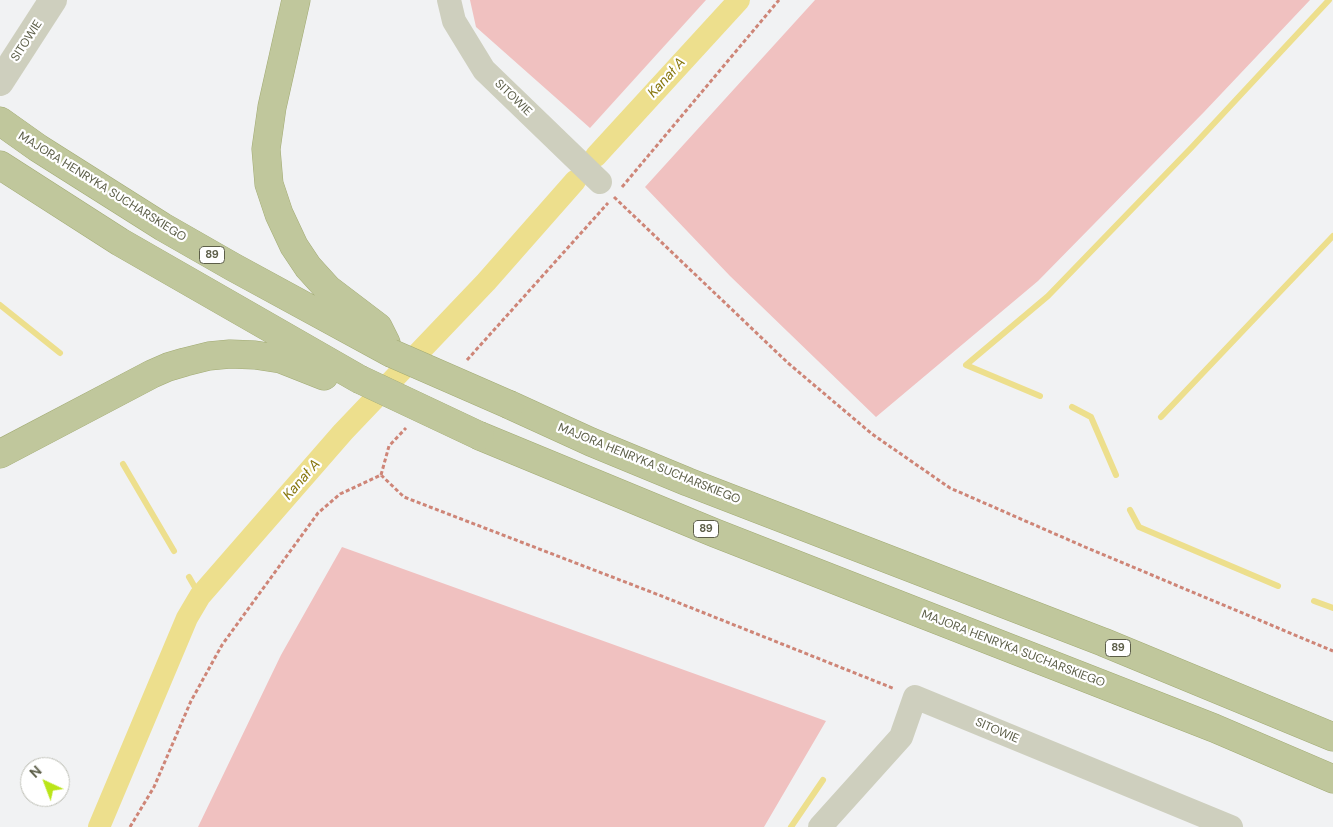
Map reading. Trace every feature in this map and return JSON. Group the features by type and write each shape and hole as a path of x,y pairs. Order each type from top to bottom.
{"highway":[{"path":"296,0 272,107 266,149 269,184 279,214 294,246 308,268 328,289 378,328 391,353"},
{"name":"MAJORA HENRYKA SUCHARSKIEGO","path":"0,121 103,190 186,240 391,353 591,442 688,482 1103,642 1333,737"},
{"name":"MAJORA HENRYKA SUCHARSKIEGO","path":"8,171 120,242 359,379 480,436 715,533 1214,728 1333,779"},
{"path":"0,454 168,367 209,356 230,354 256,355 281,359 342,382 359,379"}],"street":[{"name":"SITOWIE","path":"0,82 54,0"},
{"name":"SITOWIE","path":"449,0 454,21 484,70 606,189"},
{"name":"SITOWIE","path":"916,697 1231,827"},
{"path":"820,827 901,736 916,697"}],"path":[{"path":"462,366 606,189 779,0"},
{"path":"606,189 788,363 872,434 950,488 1333,652"},
{"path":"130,827 154,787 191,701 222,645 318,513 340,494 381,475 389,446 409,424"},
{"path":"381,475 404,497 916,697"}],"shaded area":[{"path":"470,0 706,0 590,128 476,27"},
{"path":"815,0 1310,0 1204,112 1038,281 876,417 730,276 645,187"},
{"path":"342,547 826,721 764,827 198,827 281,655"}],"waterway":[{"name":"Kanał A","path":"596,156 739,0"},
{"path":"1040,396 966,365 1048,296 1192,147 1329,0"},
{"name":"Kanał A","path":"99,827 187,618 200,596 343,432 486,282 575,181"},
{"path":"1161,417 1333,236"},
{"path":"0,305 60,353"},
{"path":"1072,407 1091,417 1116,475"},
{"path":"123,464 174,551"},
{"path":"1130,510 1139,527 1278,586"},
{"path":"189,577 200,596"},
{"path":"1314,601 1333,608"},
{"path":"791,827 823,780"}]}
